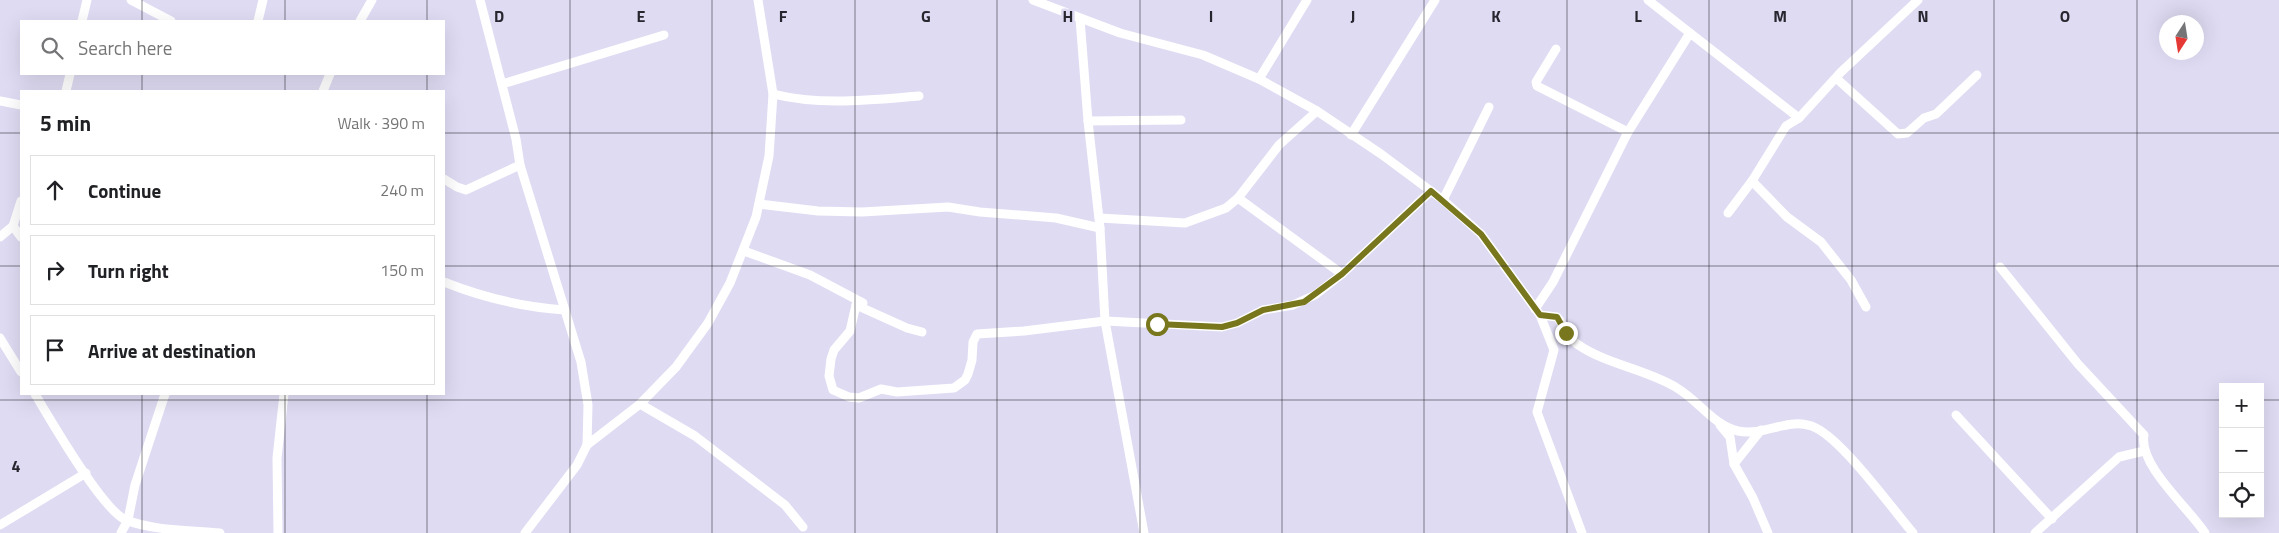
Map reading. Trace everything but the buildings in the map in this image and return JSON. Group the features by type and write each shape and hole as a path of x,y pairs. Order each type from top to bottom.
{"street":[{"path":"82,20 87,0"},
{"path":"131,0 169,20"},
{"path":"258,20 263,0"},
{"path":"361,20 372,0"},
{"path":"480,0 516,139 520,164 581,362 588,405 587,445 577,466 525,533"},
{"path":"587,445 640,404 676,367 694,344 719,305 744,250 759,204 769,156 774,94 758,0"},
{"path":"1033,0 1120,33 1203,55 1259,79 1316,111 1351,135 1443,200 1481,234 1537,312 1554,350 1537,412 1582,533"},
{"path":"1259,79 1307,0"},
{"path":"1351,135 1435,0"},
{"path":"1648,0 1799,118"},
{"path":"1728,213 1752,181 1786,126 1799,118 1836,78 1918,0"},
{"path":"1080,19 1088,121 1100,218 1105,321 1144,533"},
{"path":"1537,312 1628,132 1690,33"},
{"path":"502,84 664,35"},
{"path":"1556,49 1538,76 1537,86 1628,132"},
{"path":"66,90 70,75"},
{"path":"323,90 330,75"},
{"path":"1836,78 1898,134 1908,133 1924,118 1936,114 1977,75"},
{"path":"774,94 793,99 827,101 919,96"},
{"path":"0,101 20,105"},
{"path":"1443,200 1489,107"},
{"path":"1100,218 1185,223 1226,208 1238,198 1280,145 1316,111"},
{"path":"1088,121 1181,120"},
{"path":"445,180 466,190 520,164"},
{"path":"1752,181 1787,217 1821,242 1851,280 1866,307"},
{"path":"856,305 850,331 834,350 828,376 833,390 849,397 859,398 882,389 902,392 958,386 964,380 970,368 973,342 977,334 1024,331 1105,321 1222,327 1237,323 1263,310 1304,302 1342,274 1431,191"},
{"path":"1238,198 1342,274"},
{"path":"0,237 13,226 20,204"},
{"path":"759,204 818,211 862,212 948,207 980,212 1056,218 1100,228"},
{"path":"13,226 20,236"},
{"path":"744,250 810,275 863,303 856,305"},
{"path":"2000,266 2078,364 2144,435 2142,444 2144,451 2170,489 2205,533"},
{"path":"445,282 498,301 522,306 565,310"},
{"path":"856,305 907,328 922,332"},
{"path":"1537,312 1557,317 1572,340 1586,350 1678,388 1697,401 1730,437 1734,464 1753,498 1768,533"},
{"path":"0,338 20,370"},
{"path":"35,395 86,473 117,514 128,520 161,527 220,533"},
{"path":"121,533 128,520 136,485 165,395"},
{"path":"277,533 277,458 284,395"},
{"path":"640,404 696,436 785,505 803,527"},
{"path":"1956,415 2052,519"},
{"path":"1718,423 1741,431 1761,430 1794,423 1804,424 1823,433 1857,467 1913,533"},
{"path":"1734,464 1761,430"},
{"path":"2035,533 2119,457 2144,451"},
{"path":"0,525 86,473"}],"route":[{"path":"1157,324 1222,327 1237,323 1263,310 1304,302 1342,274 1431,191 1481,234 1540,315 1557,317 1566,333"}]}
